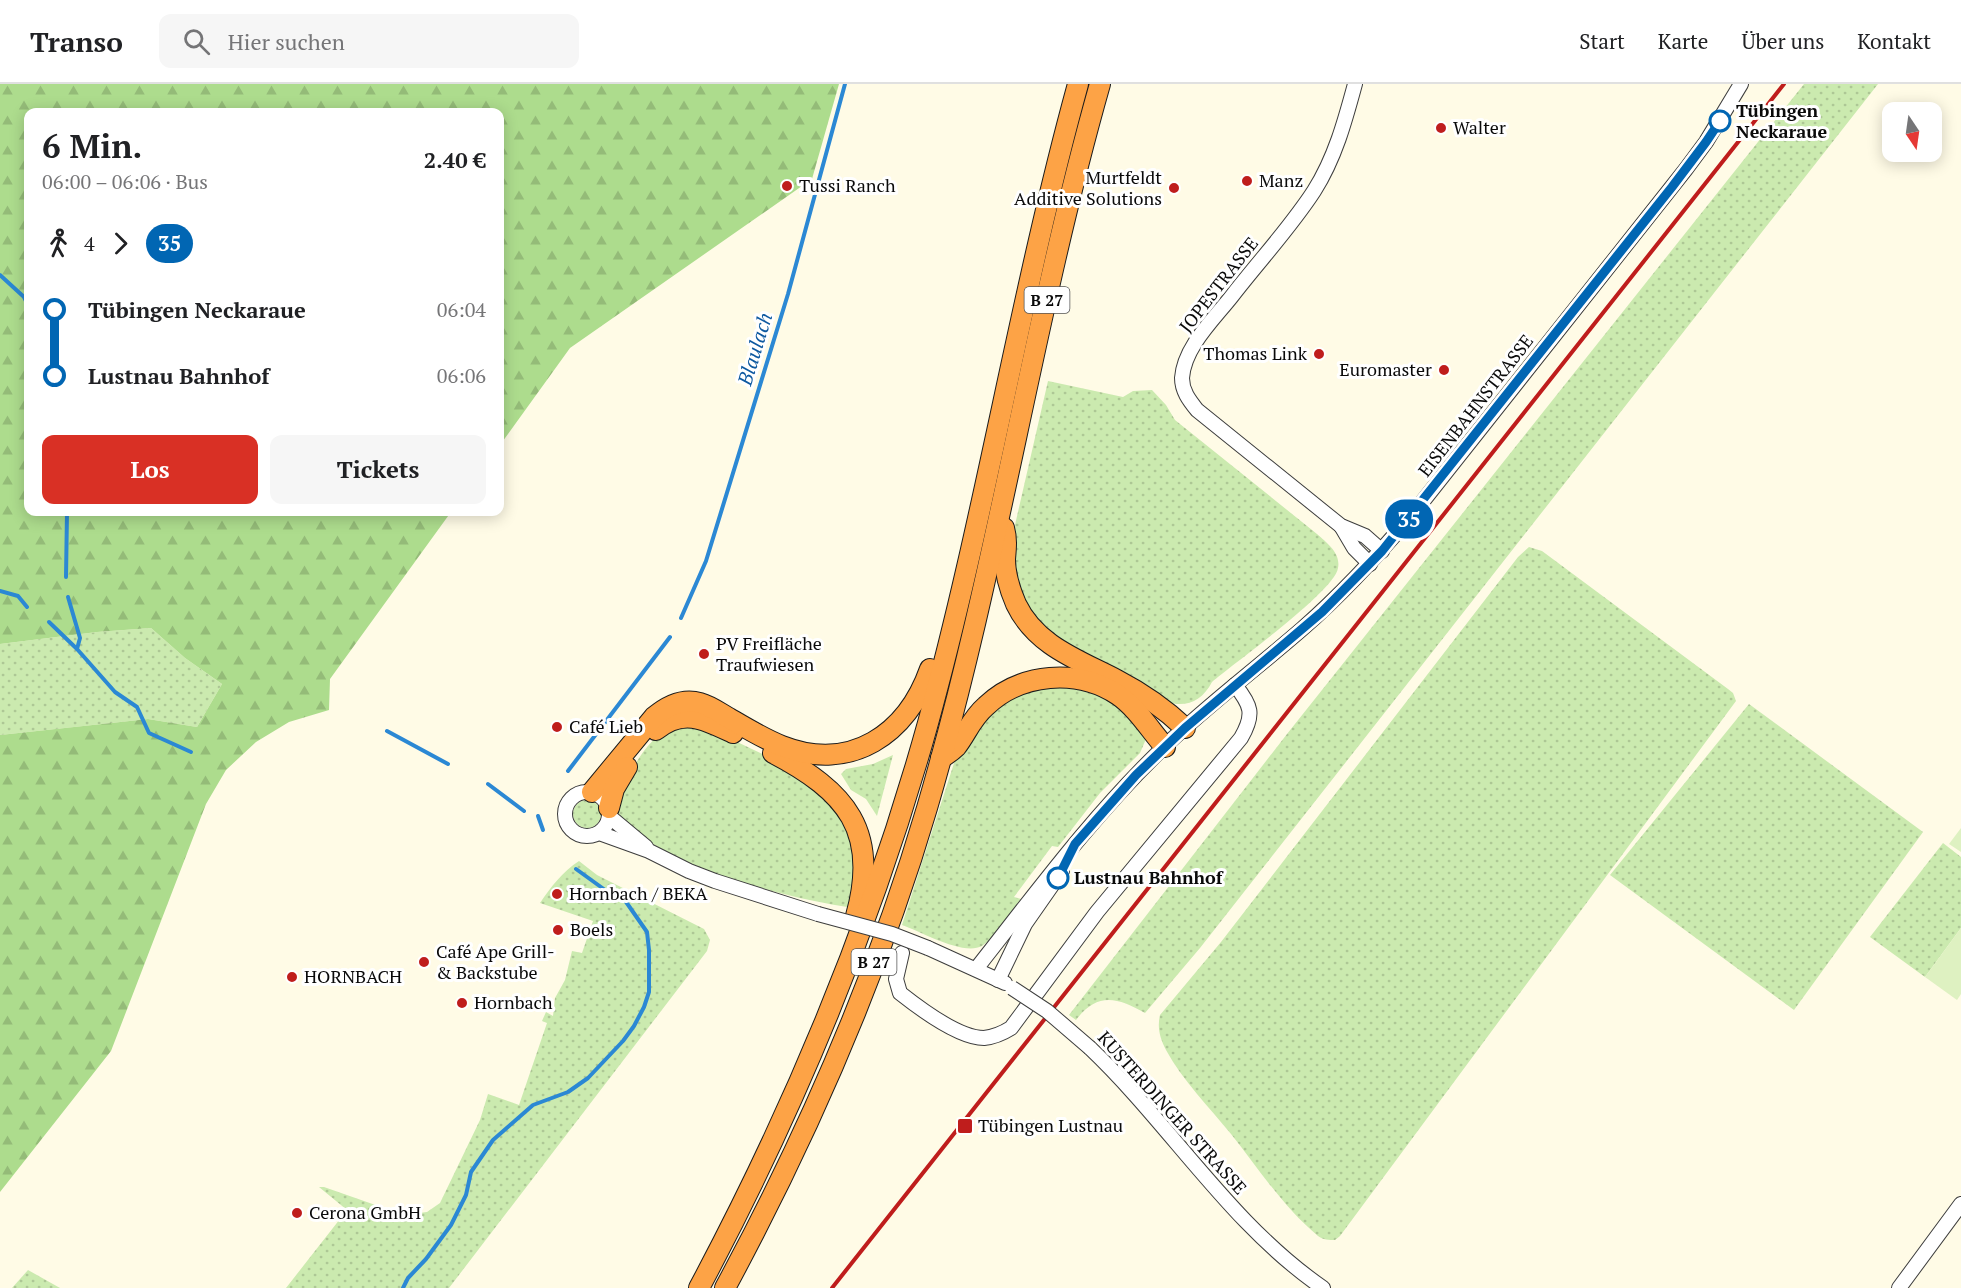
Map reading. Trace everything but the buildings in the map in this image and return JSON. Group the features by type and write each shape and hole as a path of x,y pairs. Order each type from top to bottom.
{"highway":[{"name":"B 27","path":"699,1288 781,1126 823,1031 876,892 906,800 960,592 1039,239 1078,84"},
{"name":"B 27","path":"725,1288 806,1128 874,962 911,857 941,758 979,608 1055,265 1100,84"},
{"path":"1000,517 1007,538 1005,562 1011,591 1020,611 1034,631 1057,649 1156,704 1185,728"},
{"path":"592,792 654,717 663,709 687,701 701,703 761,736 801,752 822,755 839,753 869,744 893,728 912,707 922,690 943,618 960,592"},
{"path":"941,758 955,748 979,712 1000,695 1025,682 1052,678 1087,681 1119,696 1132,707 1165,747"},
{"path":"609,812 614,789 647,739 664,723 675,717 693,717 712,723 805,770 832,791 846,808 862,844 863,882 853,928 852,956"}],"street":[{"name":"JOPESTRASSE","path":"1355,84 1335,149 1322,177 1297,215 1202,334 1186,360 1182,379 1188,400 1197,410 1341,526 1365,536 1382,551"},
{"name":"EISENBAHNSTRASSE","path":"976,969 1014,918 1114,798 1185,728 1302,629 1382,551 1686,169 1706,142 1741,84"},
{"name":"JOPESTRASSE","path":"1341,526 1354,548 1370,564"},
{"path":"902,953 897,979 900,993 936,1019 963,1032 984,1038 1003,1033 1011,1028 1097,912 1241,738 1250,718 1250,710 1248,701 1235,685"},
{"path":"592,792 600,795 609,812 608,823 599,833 586,836 573,831 566,820 565,813 568,802 580,793 592,792"},
{"name":"KUSTERDINGER STRASSE","path":"609,812 649,851"},
{"name":"KUSTERDINGER STRASSE","path":"599,833 649,851 715,881 818,914 892,934 976,969 1012,988 1047,1011 1090,1048 1124,1083 1233,1207 1281,1254 1323,1288"},
{"name":"EISENBAHNSTRASSE","path":"998,980 1025,924 1064,868 1075,844"},
{"path":"1899,1288 1961,1204"}],"green space":[{"path":"0,84 839,84 812,179 570,348 504,439 504,108 24,108 24,516 448,516 330,679 329,710 289,722 256,742 226,770 206,804 111,1051 0,1192 0,735 148,719 197,727 222,684 185,658 151,628 0,644"},
{"path":"1804,84 1878,84 1200,948 1145,1013 1125,1003 1108,1000 1092,1005 1076,1020 1069,1015 1287,734"},
{"path":"1048,381 1123,397 1133,391 1152,390 1166,405 1175,420 1317,534 1335,553 1338,568 1333,579 1320,593 1212,682 1204,694 1193,701 1181,704 1166,702 1064,645 1032,618 1014,582 1012,538"},
{"path":"1529,547 1542,551 1728,689 1733,693 1736,701 1340,1236 1335,1240 1324,1239 1305,1225 1282,1200 1180,1072 1162,1041 1159,1029 1160,1015 1221,942 1518,557"},
{"path":"151,628 185,658 222,684 197,727 148,719 0,735 0,644"},
{"path":"1029,685 1099,690 1145,728 1146,739 1140,753 1100,793 1058,847 1052,846 1014,897 1021,899 998,931 982,946 964,948 954,946 902,925 955,760 975,724"},
{"path":"1749,704 1923,832 1794,1010 1610,875"},
{"path":"674,724 714,731 773,759 841,811 857,851 853,908 799,898 711,872 659,847 624,822 620,817 618,805 632,771 652,741"},
{"path":"893,755 877,816 866,799 851,790 841,774 846,769 873,764"},
{"path":"587,800 597,804 601,814 597,824 587,828 577,824 573,814 577,804"},
{"path":"1961,828 1961,852 1949,844"},
{"path":"1943,843 1961,857 1961,928 1925,977 1870,937"},
{"path":"579,861 597,875 704,929 710,940 707,951 449,1288 286,1288 347,1210 319,1187 404,1215 427,1212 440,1203 480,1120 488,1094 519,1105 547,1023 542,1021 546,1012 553,1016 555,998 565,980 572,951 582,953 593,921 540,903 562,875"},
{"path":"1961,928 1961,994 1957,1000 1925,977"},
{"path":"28,1270 60,1288 12,1288"}],"waterway":[{"name":"Blaulach","path":"681,618 706,561 788,294 845,84"},
{"path":"0,275 24,297"},
{"path":"66,577 67,516"},
{"path":"0,591 18,596 27,607"},
{"path":"68,597 80,638 77,649 115,692 137,707 149,733 191,752"},
{"path":"49,622 77,649"},
{"name":"Blaulach","path":"568,771 670,637"},
{"path":"387,731 448,764"},
{"path":"488,784 524,811"},
{"name":"Blaulach","path":"538,816 543,830"},
{"name":"Blaulach","path":"403,1288 408,1278 426,1259 451,1225 466,1195 471,1172 493,1140 533,1105 568,1092 588,1078 623,1041 644,1007 649,992 647,932 624,899 612,895 576,869"}],"railway":[{"path":"832,1288 1784,84"}],"bus line":[{"name":"35","path":"1058,878 1075,844 1136,775 1185,728 1322,612 1382,551 1672,187 1720,121"}],"place":[{"name":"Tübingen Neckaraue","path":"1720,121"},
{"name":"Walter","path":"1441,128"},
{"name":"Manz","path":"1247,181"},
{"name":"Tussi Ranch","path":"787,186"},
{"name":"Murtfeldt Additive Solutions","path":"1174,188"},
{"name":"Thomas Link","path":"1319,354"},
{"name":"Euromaster","path":"1444,370"},
{"name":"PV Freifläche Traufwiesen","path":"704,654"},
{"name":"Café Lieb","path":"557,727"},
{"name":"Lustnau Bahnhof","path":"1058,878"},
{"name":"Hornbach / BEKA","path":"557,894"},
{"name":"Boels","path":"558,930"},
{"name":"Café Ape Grill- & Backstube","path":"424,962"},
{"name":"HORNBACH","path":"292,977"},
{"name":"Hornbach","path":"462,1003"},
{"name":"Tübingen Lustnau","path":"965,1126"},
{"name":"Cerona GmbH","path":"297,1213"}]}
